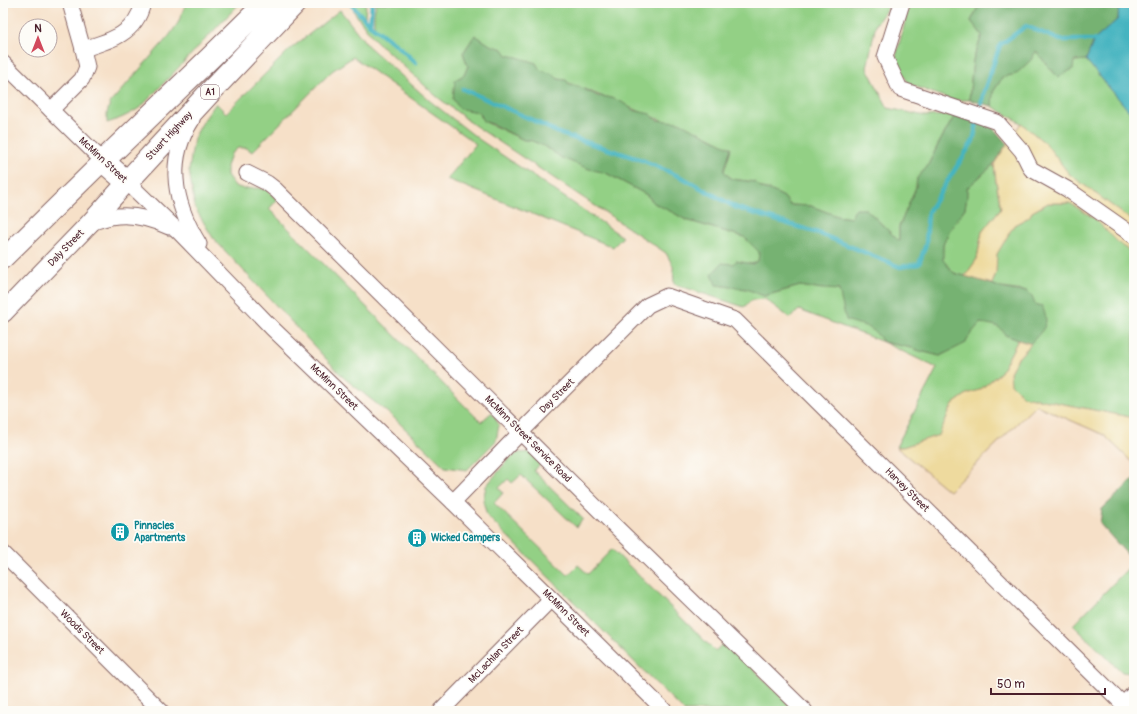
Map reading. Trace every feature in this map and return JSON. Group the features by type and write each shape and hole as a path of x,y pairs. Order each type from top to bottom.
{"highway":[{"name":"A1","path":"103,162 266,3"},
{"name":"Stuart Highway","path":"127,182 295,3"},
{"name":"McMinn Street","path":"103,162 127,182"}],"main road":[{"path":"3,259 103,162"},
{"name":"Daly Street","path":"3,313 90,223 127,182"}],"street":[{"path":"50,110 82,79 87,67 70,3"},
{"path":"83,49 108,42 121,35 132,26 138,18 142,10 143,3"},
{"path":"902,3 885,57 900,89 997,122 1022,151 1031,169 1067,189 1134,236"},
{"name":"McMinn Street","path":"3,63 103,162"},
{"path":"212,90 183,137 176,160 175,176 179,199 190,229 205,255 220,274"},
{"name":"McMinn Street Service Road","path":"247,173 276,190 520,432 805,711"},
{"name":"McMinn Street","path":"127,182 179,232 272,328 453,502 665,711"},
{"path":"90,223 110,217 129,215 158,222 179,232"},
{"name":"Day Street","path":"453,502 520,432 648,305 667,296"},
{"name":"Harvey Street","path":"667,296 735,320 1126,708"},
{"name":"Woods Street","path":"3,553 161,711"},
{"name":"McLachlan Street","path":"441,711 551,599"},
{"path":"1126,708 1134,694"}],"green space":[{"path":"186,3 240,3 142,106 125,116 107,123 107,113 110,103 169,36 178,23"},
{"path":"353,3 366,3 365,20 374,28 376,3 891,3 876,24 867,68 888,108 925,116 955,115 927,167 917,178 916,187 899,227 899,241 866,209 851,218 837,216 811,206 790,205 784,197 770,190 759,187 755,182 731,179 724,171 731,148 494,53 475,35 463,53 468,66 464,75 455,80 479,112 483,121 524,140 530,140 546,147 562,158 606,173 647,195 654,203 686,220 744,237 760,252 758,262 752,264 736,261 717,285 747,289 764,296 800,286 839,290 870,327 877,333 883,342 799,310 790,318 765,299 752,300 744,307 674,284 673,266 666,253 474,125 436,96 374,39 354,12"},
{"path":"910,3 980,3 971,21 982,35 973,60 969,100 952,100 909,84 895,60"},
{"path":"980,3 1119,3 1118,19 1094,40 1086,60 1074,61 1073,69 1058,77 1036,51 1031,60 1016,74 1003,77 993,92 992,106 969,100 973,60 982,35 971,21"},
{"path":"340,10 368,46 430,101 480,140 623,237 613,247 447,179 476,144 353,57 332,71 252,152 247,148 238,148 231,154 227,166 227,175 235,186 244,189 257,188 268,190 277,200 269,209 481,422 492,412 499,425 496,441 467,470 445,467 393,417 343,377 213,238 195,208 189,170 194,138 216,103 226,113 289,50"},
{"path":"475,35 490,45 503,49 507,55 536,63 540,70 553,74 558,79 566,80 570,85 578,86 598,96 608,97 622,102 633,110 650,114 657,120 679,122 731,148 724,171 731,179 755,182 761,188 770,190 784,197 790,205 811,206 837,216 851,218 855,209 866,209 899,241 899,227 916,187 917,178 927,167 955,115 985,124 994,129 1007,144 994,164 967,188 965,208 949,231 943,245 943,260 954,273 1001,288 1027,291 1032,296 1035,304 1042,306 1045,313 1046,323 1042,331 1030,344 1005,335 998,327 980,323 970,335 966,343 940,356 883,342 871,329 846,320 839,290 800,286 764,296 747,289 716,285 712,274 722,263 733,264 736,261 752,264 758,261 759,252 744,237 686,220 654,203 647,195 606,173 589,169 562,158 546,147 530,140 524,140 483,121 479,112 459,108 453,99 455,80 464,75 468,66 463,53"},
{"path":"1036,51 1058,77 1074,61 1086,60 1134,117 1134,222 1069,174 1046,144 1021,123 992,106 993,92 1003,77 1016,74"},
{"path":"994,164 1001,208 982,232 977,259 965,276 954,273 942,260 943,245 949,231 965,208 967,188"},
{"path":"1048,203 1070,203 1094,218 1122,246 1134,253 1134,418 1023,396 1010,384 1010,372 1017,359 1030,345 1035,304 1032,296 1027,291 1013,290 992,284 996,273 998,248 1014,225 1029,217 1032,212"},
{"path":"980,323 991,324 998,327 1004,331 1006,335 1018,340 1001,372 980,390 967,394 953,404 940,435 903,447 896,447 937,368 883,342 940,356 962,342"},
{"path":"530,452 543,461 534,471 583,519 576,527 521,475 512,483 508,479 499,488 503,493 494,503 568,575 578,565 588,574 612,549 715,651 726,641 795,711 684,711 487,516 483,501 486,486 508,460 518,453"},
{"path":"1134,479 1134,562 1100,524 1102,509"},
{"path":"1134,562 1134,669 1130,673 1122,672 1073,625"}],"sand":[{"path":"1021,123 1046,144 1069,174 1134,222 1134,253 1122,246 1094,218 1070,203 1048,203 1032,212 1029,217 1014,225 997,254 996,273 992,284 965,276 977,259 982,232 1001,208 994,164"},
{"path":"1018,340 1031,344 1017,359 1010,372 1011,384 1023,396 1134,418 1134,464 1104,435 1036,405 949,491 896,447 903,447 939,435 953,404 967,394 980,390 1001,372"}],"water":[{"path":"1119,3 1134,3 1134,117 1086,60 1094,40 1118,19"}],"waterway":[{"path":"350,3 370,25 399,47 416,63"},
{"path":"370,25 372,3"},
{"path":"463,89 561,134 642,160 683,178 737,208 818,233 900,267 919,264 926,244 928,212 973,141 984,91 1000,45 1026,26 1060,40 1094,40"}],"place":[{"name":"Pinnacles Apartments","path":"120,532"},
{"name":"Wicked Campers","path":"417,538"}]}
